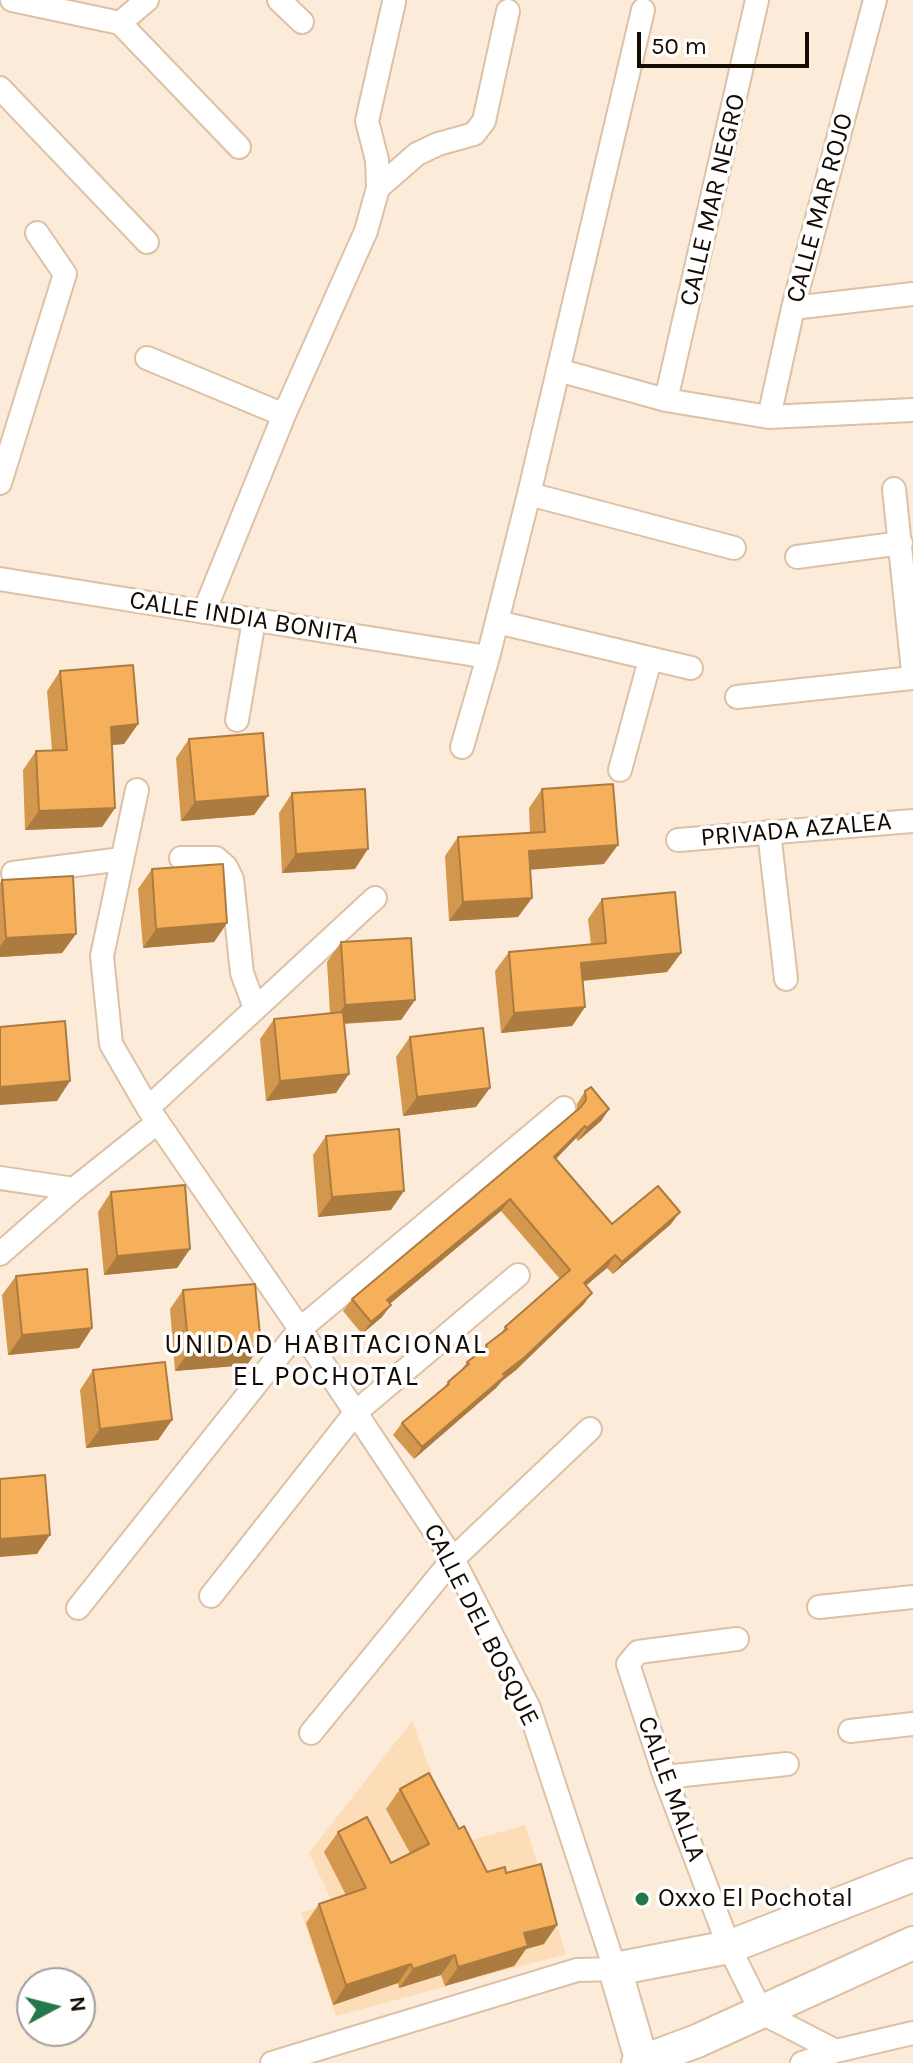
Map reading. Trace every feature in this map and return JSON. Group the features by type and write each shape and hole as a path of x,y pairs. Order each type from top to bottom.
{"street":[{"path":"12,0 120,23 239,147"},
{"path":"120,23 147,0"},
{"path":"279,0 302,22"},
{"name":"CALLE MAR NEGRO","path":"666,400 757,0"},
{"name":"CALLE MAR ROJO","path":"769,417 793,308 875,0"},
{"path":"204,612 284,415 366,231 378,188 377,160 367,121 394,2"},
{"path":"462,747 529,494 643,10"},
{"path":"378,188 417,154 438,144 474,134 484,121 508,11"},
{"path":"0,88 147,242"},
{"path":"0,483 65,274 37,233"},
{"path":"793,308 913,294"},
{"path":"147,358 284,415"},
{"path":"558,370 666,400 769,417 913,410"},
{"path":"894,489 913,671"},
{"path":"529,494 734,548"},
{"path":"797,557 901,543"},
{"name":"CALLE INDIA BONITA","path":"0,579 488,657"},
{"path":"237,720 254,620"},
{"path":"497,622 691,668"},
{"path":"620,770 650,660"},
{"path":"737,697 913,678"},
{"name":"CALLE DEL BOSQUE","path":"137,790 102,956 111,1044 153,1115 453,1559 529,1708 615,1969 640,2062"},
{"name":"PRIVADA AZALEA","path":"678,840 913,821"},
{"path":"769,832 786,979"},
{"path":"181,858 216,858 226,867 232,879 242,973 255,1008"},
{"path":"13,873 122,859"},
{"path":"0,1254 153,1115 255,1008 375,898"},
{"path":"78,1608 300,1329 564,1108"},
{"path":"0,1178 74,1189"},
{"path":"211,1596 356,1412 518,1275"},
{"path":"311,1733 453,1559 590,1429"},
{"path":"819,1607 913,1597"},
{"name":"CALLE MALLA","path":"737,1639 638,1652 628,1664 665,1777 729,1947 762,2013"},
{"path":"850,1731 913,1724"},
{"path":"665,1777 787,1764"},
{"path":"272,2063 577,1970 615,1969 729,1947 913,1875"},
{"path":"640,2062 762,2013 913,1943"},
{"path":"762,2013 836,2051"},
{"path":"802,2063 836,2051 913,2033"}],"shaded area":[{"path":"412,1721 458,1844 525,1825 566,1954 336,2016 301,1912 333,1904 309,1853"}],"building":[{"path":"133,665 138,724 111,727 115,808 39,811 36,751 67,750 60,671"},
{"path":"263,733 268,796 195,802 189,739"},
{"path":"613,784 618,845 529,851 532,898 463,902 458,837 545,832 542,789"},
{"path":"365,789 368,849 296,854 292,793"},
{"path":"223,864 227,923 156,929 152,869"},
{"path":"73,876 76,934 6,938 2,880"},
{"path":"675,892 681,953 581,963 585,1007 514,1013 509,952 606,943 602,899"},
{"path":"411,938 415,1000 345,1005 341,942"},
{"path":"343,1012 349,1074 280,1081 274,1019"},
{"path":"65,1021 70,1081 0,1087 0,1027"},
{"path":"483,1028 490,1088 417,1097 410,1037"},
{"path":"591,1087 609,1109 587,1128 585,1126 554,1157 612,1224 658,1186 680,1212 622,1262 615,1255 584,1283 592,1293 503,1374 505,1376 422,1447 402,1423 449,1384 469,1364 467,1362 570,1270 510,1199 387,1300 391,1305 371,1322 352,1299 581,1107 586,1100 585,1091"},
{"path":"399,1129 404,1191 332,1197 326,1136"},
{"path":"185,1185 190,1249 117,1256 111,1192"},
{"path":"87,1269 92,1328 22,1335 16,1276"},
{"path":"255,1284 261,1345 189,1352 183,1290"},
{"path":"165,1362 172,1420 100,1429 93,1370"},
{"path":"45,1475 50,1535 0,1539 0,1479"},
{"path":"429,1773 459,1829 464,1826 487,1872 505,1867 506,1873 541,1864 557,1925 524,1933 528,1946 458,1967 455,1955 413,1969 411,1964 346,1985 319,1904 366,1888 338,1832 367,1817 391,1863 429,1844 400,1789"}],"place":[{"name":"Oxxo El Pochotal","path":"642,1899"}],"district":[{"name":"UNIDAD HABITACIONAL EL POCHOTAL","path":"326,1361"}]}
